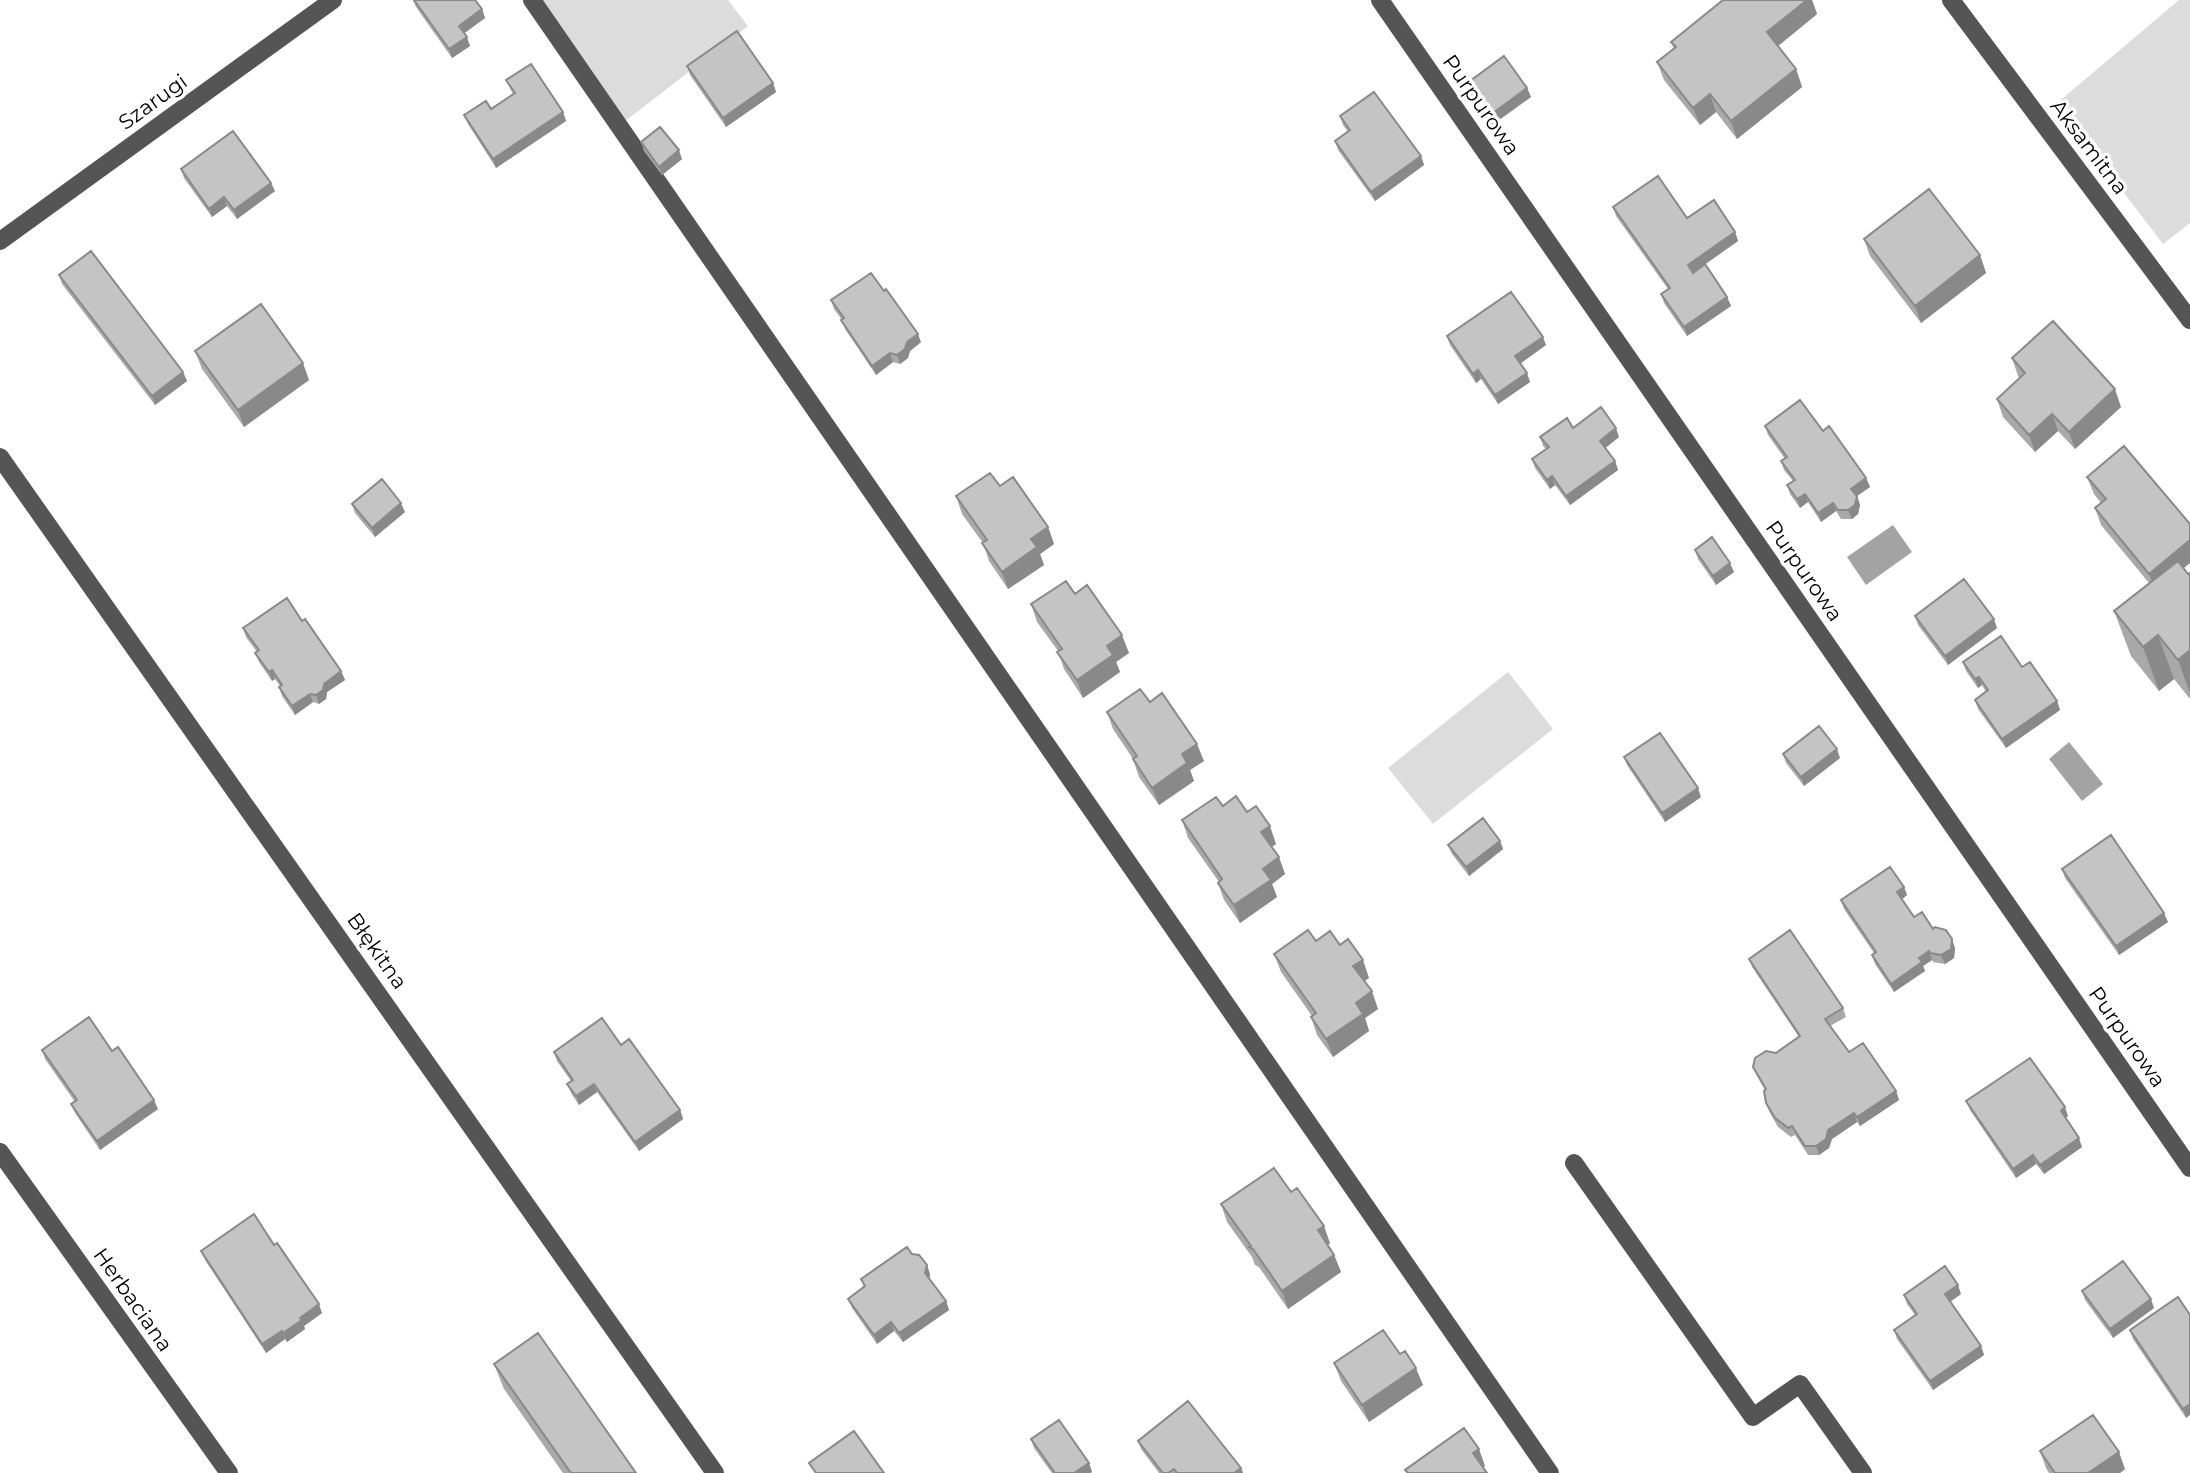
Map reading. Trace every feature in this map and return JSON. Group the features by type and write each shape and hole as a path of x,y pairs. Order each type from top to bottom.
{"street":[{"name":"Szarugi","path":"0,241 333,0"},
{"path":"532,0 1550,1473"},
{"name":"Purpurowa","path":"1380,0 2190,1168"},
{"name":"Aksamitna","path":"1951,0 2190,320"},
{"name":"Błękitna","path":"0,457 716,1473"},
{"name":"Herbaciana","path":"0,1152 229,1473"},
{"path":"1574,1163 1754,1417 1800,1384 1863,1473"}],"shaded area":[{"path":"540,0 728,0 748,26 624,122"},
{"path":"2179,0 2190,0 2190,223 2163,244 2056,104"},
{"path":"1893,525 1912,552 1866,585 1847,557"},
{"path":"1508,672 1553,729 1433,824 1388,768"},
{"path":"2069,742 2103,784 2082,801 2049,759"}],"building":[{"path":"414,0 475,0 482,9 459,26 467,37 449,49"},
{"path":"1723,0 1807,0 1767,32 1796,69 1731,121 1710,94 1693,108 1657,62 1676,47 1671,42"},
{"path":"737,31 773,83 723,118 687,66"},
{"path":"1504,56 1527,88 1489,116 1466,84"},
{"path":"531,64 563,112 493,159 464,115 486,101 491,109 515,93 506,80"},
{"path":"1374,92 1421,156 1371,192 1335,141 1350,130 1340,116"},
{"path":"660,127 679,150 659,167 641,142"},
{"path":"233,131 271,183 234,210 224,197 209,209 181,169"},
{"path":"1658,176 1687,218 1714,200 1735,232 1688,265 1693,273 1705,264 1727,297 1684,327 1661,294 1670,288 1613,207"},
{"path":"1929,189 1980,255 1915,306 1864,239"},
{"path":"91,251 183,372 152,396 59,275"},
{"path":"871,273 884,291 886,289 918,334 907,342 905,349 897,355 890,353 872,366 831,300"},
{"path":"1511,292 1543,337 1515,356 1527,373 1495,395 1478,370 1473,374 1447,336"},
{"path":"261,304 303,363 238,410 195,351"},
{"path":"2053,321 2115,389 2069,432 2052,414 2029,435 1997,399 2025,373 2012,358"},
{"path":"1800,400 1823,431 1829,426 1866,478 1851,489 1857,496 1855,505 1848,510 1838,510 1833,503 1818,513 1805,494 1797,499 1787,485 1795,480 1781,461 1787,457 1765,426"},
{"path":"1601,407 1616,428 1600,441 1615,461 1566,496 1552,476 1547,480 1532,459 1549,447 1540,437 1567,418 1573,428"},
{"path":"2124,446 2190,524 2190,540 2149,574 2095,508 2106,499 2087,477"},
{"path":"990,473 1000,486 1013,477 1048,527 1031,539 1037,547 1002,572 982,543 987,540 956,496"},
{"path":"382,479 401,503 372,528 352,504"},
{"path":"1712,537 1730,563 1713,576 1695,550"},
{"path":"2178,561 2188,574 2190,573 2190,650 2178,660 2158,635 2143,647 2114,611"},
{"path":"1964,579 1994,619 1945,656 1915,616"},
{"path":"1066,581 1075,594 1087,585 1122,635 1107,646 1113,655 1077,680 1057,652 1062,649 1031,604"},
{"path":"287,598 341,671 324,684 323,690 316,695 310,694 292,706 279,687 282,685 272,670 269,672 255,653 259,650 243,628"},
{"path":"2001,636 2022,667 2030,662 2057,701 2002,739 1975,700 1988,690 1979,677 1975,679 1963,662"},
{"path":"1140,689 1150,702 1162,693 1197,744 1182,754 1187,763 1152,788 1133,759 1137,756 1107,712"},
{"path":"1819,726 1837,749 1801,777 1783,754"},
{"path":"1660,733 1698,788 1662,813 1624,757"},
{"path":"1236,796 1247,812 1256,806 1270,826 1261,832 1279,857 1263,869 1271,880 1234,905 1218,883 1222,879 1182,820 1216,797 1223,806"},
{"path":"1483,818 1500,841 1466,867 1448,845"},
{"path":"2111,835 2164,913 2116,946 2062,869"},
{"path":"1890,867 1904,887 1897,892 1914,917 1922,912 1933,929 1935,927 1946,930 1952,939 1951,949 1941,955 1929,951 1919,958 1922,962 1891,984 1872,955 1876,952 1841,900"},
{"path":"1308,930 1316,941 1330,931 1340,945 1348,939 1363,960 1353,966 1372,991 1356,1003 1363,1014 1326,1039 1311,1017 1316,1013 1274,954"},
{"path":"1790,930 1843,1008 1825,1019 1849,1052 1863,1043 1896,1091 1857,1117 1854,1113 1828,1130 1826,1139 1816,1146 1805,1146 1792,1126 1788,1128 1775,1118 1766,1103 1766,1089 1753,1067 1755,1058 1766,1051 1776,1053 1800,1036 1749,959"},
{"path":"89,1017 112,1051 118,1047 154,1100 97,1141 71,1104 77,1100 42,1050"},
{"path":"602,1018 621,1045 629,1039 680,1110 635,1142 594,1084 576,1096 567,1084 573,1080 554,1052"},
{"path":"2030,1058 2065,1107 2061,1111 2079,1138 2040,1165 2033,1155 2013,1169 1966,1101"},
{"path":"1274,1168 1291,1192 1297,1188 1324,1226 1318,1230 1334,1255 1282,1291 1221,1204"},
{"path":"254,1214 319,1304 300,1318 302,1320 262,1344 201,1251"},
{"path":"907,1247 927,1265 925,1273 946,1301 899,1333 891,1322 874,1335 848,1299 865,1286 861,1279"},
{"path":"2123,1261 2151,1299 2110,1329 2082,1291"},
{"path":"1945,1266 1958,1285 1945,1294 1981,1346 1930,1381 1894,1330 1917,1314 1904,1295"},
{"path":"2178,1297 2190,1315 2190,1404 2183,1409 2130,1330"},
{"path":"1383,1330 1400,1354 1405,1351 1416,1368 1362,1405 1334,1363"},
{"path":"538,1333 636,1473 571,1473 494,1364"},
{"path":"1188,1401 1241,1468 1234,1473 1177,1473 1174,1469 1163,1473 1138,1441"},
{"path":"2093,1415 2119,1452 2088,1473 2055,1473 2040,1451"},
{"path":"1059,1420 1089,1463 1074,1473 1055,1473 1031,1439"},
{"path":"1464,1428 1479,1449 1473,1453 1487,1473 1408,1473 1405,1470"},
{"path":"854,1431 884,1473 816,1473 809,1463"}]}
